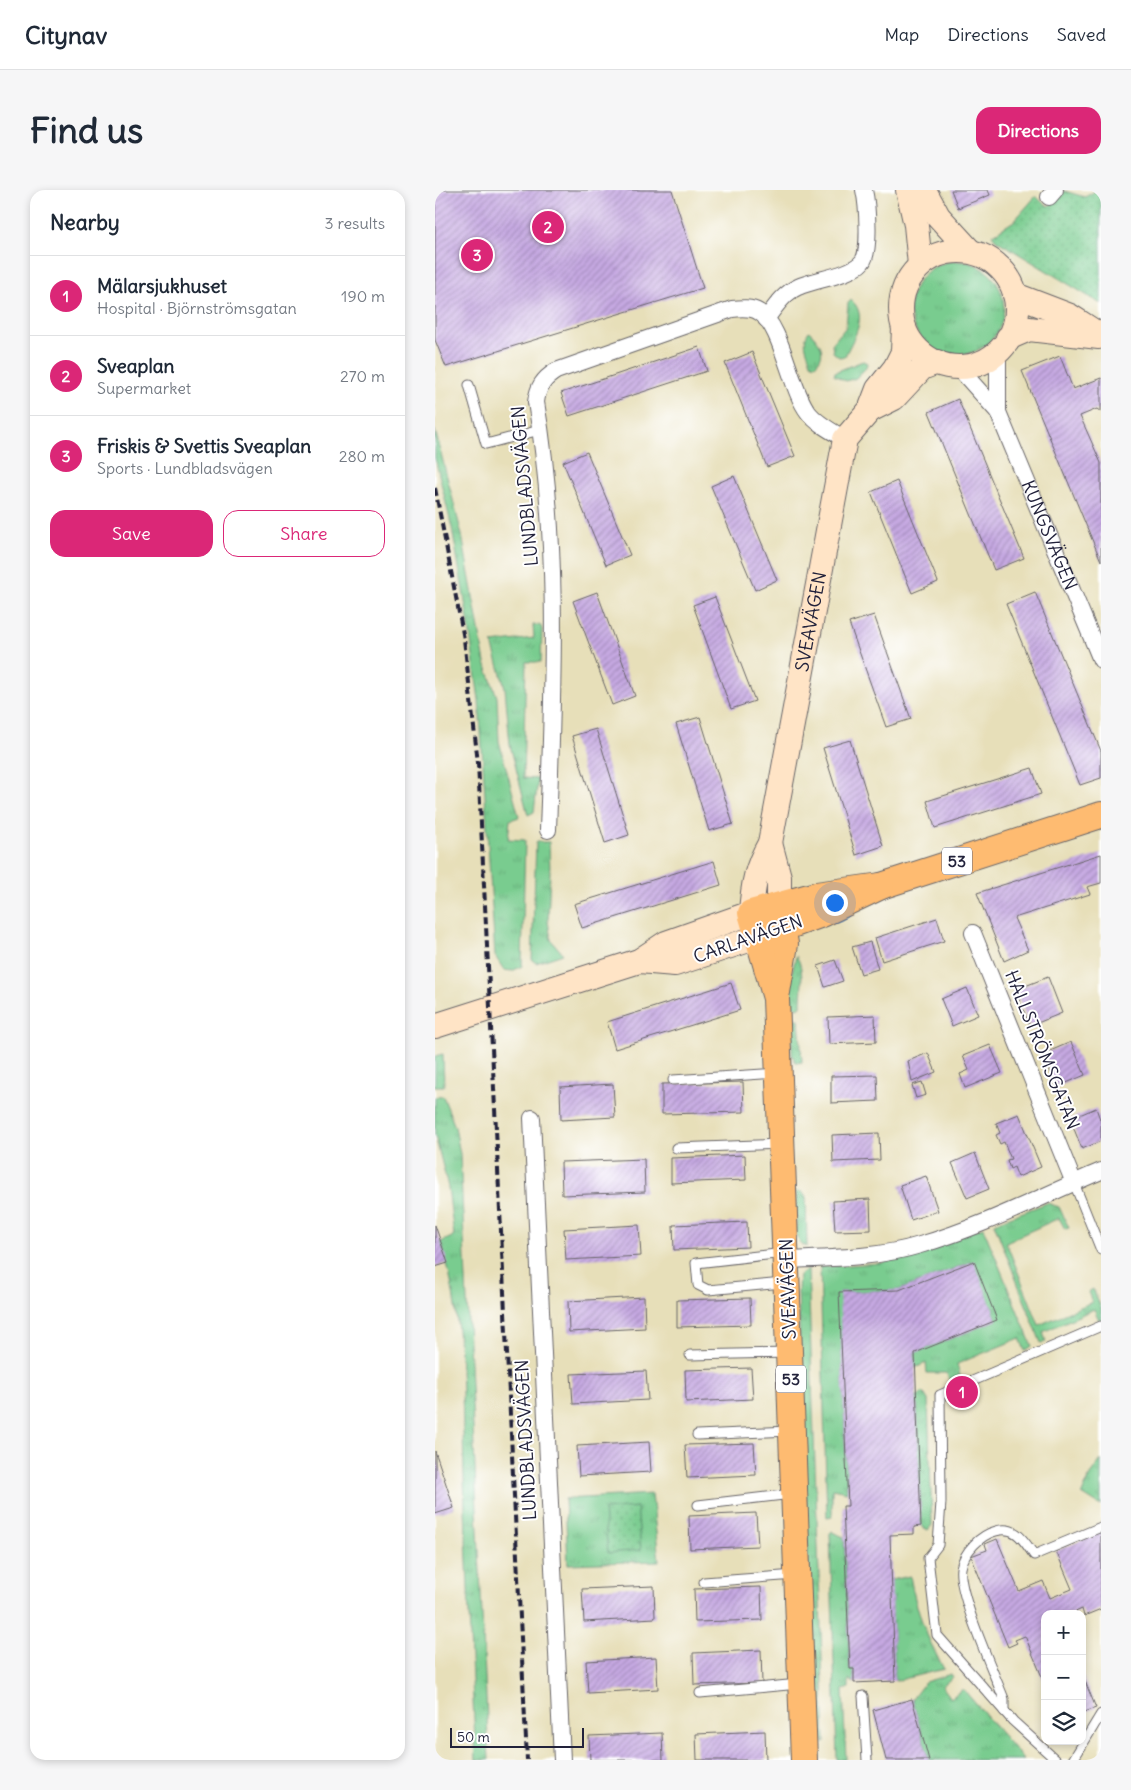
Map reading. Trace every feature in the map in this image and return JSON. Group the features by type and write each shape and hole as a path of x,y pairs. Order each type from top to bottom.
{"main road":[{"name":"CARLAVÄGEN","path":"755,925 781,917 822,914 881,886 1101,815"},
{"name":"SVEAVÄGEN","path":"776,998 785,949 781,917"},
{"name":"SVEAVÄGEN","path":"755,925 776,998 783,1144 804,1760"}],"street":[{"path":"864,190 867,204 867,250 864,260 853,268 799,286 788,293 766,319 771,325 808,412 824,426 845,439 870,410 878,389 895,368 903,352 904,327 901,300 905,286 921,265 941,253 970,252 984,257 999,267 1010,282 1015,295 1015,323 1003,345"},
{"path":"908,190 921,265"},
{"path":"924,190 938,216 970,252"},
{"path":"1015,295 1070,316 1101,336"},
{"name":"LUNDBLADSVÄGEN","path":"548,830 553,559 536,402 538,391 545,378 556,371 732,309 747,308 759,312 766,319"},
{"path":"904,327 919,350 947,364"},
{"path":"870,410 894,398 922,368 947,364 977,364 1029,329 1101,336"},
{"name":"KUNGSVÄGEN","path":"998,412 1003,345"},
{"name":"KUNGSVÄGEN","path":"947,364 998,412 1101,660"},
{"name":"SVEAVÄGEN","path":"755,925 753,886 759,863 770,843 845,439"},
{"name":"SVEAVÄGEN","path":"770,843 779,877 781,917"},
{"name":"CARLAVÄGEN","path":"435,1026 639,961 667,943 755,925"},
{"name":"HALLSTRÖMSGATAN","path":"973,933 1074,1182"},
{"name":"LUNDBLADSVÄGEN","path":"532,1118 562,1760"},
{"path":"787,1265 888,1253 919,1246 948,1236 1101,1171"}],"lane":[{"path":"469,385 486,444 540,430"},
{"path":"673,1080 780,1072"},
{"path":"676,1148 783,1144"},
{"path":"1074,1182 1097,1226 1101,1250"},
{"path":"696,1263 787,1265 709,1290 698,1285 696,1263"},
{"path":"1056,1760 1004,1710 937,1635 928,1558 938,1546 941,1502 938,1419 940,1396 1101,1326"},
{"path":"690,1355 790,1353"},
{"path":"697,1435 793,1431"},
{"path":"698,1505 795,1494"},
{"path":"1004,1710 1004,1699 967,1602 961,1570 965,1557 975,1543 995,1531 1009,1529 1021,1537 1033,1555 1101,1527"},
{"path":"704,1582 798,1575"},
{"path":"700,1693 801,1684"},
{"path":"863,1696 867,1760"},
{"path":"1073,1760 1101,1714"}],"green space":[{"path":"1097,190 1101,190 1101,304 996,240 992,235 1014,221 1036,196 1045,205 1049,206 1064,191 1085,197"},
{"path":"957,261 975,265 990,275 1000,290 1004,308 1000,326 990,341 975,351 957,355 939,351 924,341 914,326 910,308 914,290 924,275 939,265"},
{"path":"851,300 859,313 858,328 845,356 839,357 833,352 832,344 846,327 848,303"},
{"path":"809,331 819,343 822,352 819,361 815,365 811,363 806,347"},
{"path":"863,361 867,363 866,368 856,378 846,381 834,375 835,372"},
{"path":"435,430 462,535 485,663 497,697 499,741 519,817 510,820 508,839 525,840 522,966 512,971 504,970 495,956 479,700 468,619 452,528 435,458"},
{"path":"533,625 540,625 542,629 541,662 526,662 523,778 538,779 534,812 528,815 510,745 505,688 492,643 534,638"},
{"path":"536,842 549,842 548,921 551,940 563,954 536,963 532,960"},
{"path":"796,956 801,966 802,980 801,1006 798,1008 791,1005 790,981"},
{"path":"792,1019 799,1019 802,1062 796,1063 792,1055"},
{"path":"443,1054 444,1086 435,1086 435,1056"},
{"path":"443,1096 455,1127 460,1154 489,1760 476,1760 458,1329 449,1270 441,1242 454,1236 448,1187 435,1135 435,1097"},
{"path":"796,1191 802,1192 806,1197 807,1247 800,1243 796,1236"},
{"path":"1047,1203 1059,1207 1069,1228 1065,1229 1059,1218 1006,1242 1039,1325 1092,1302 1088,1292 1093,1289 1101,1308 1101,1319 1099,1320 1094,1309 1043,1332 1046,1342 1041,1343 994,1223"},
{"path":"983,1227 1032,1346 1025,1351 1020,1338 957,1364 960,1376 950,1380 946,1373 927,1373 926,1363 915,1368 915,1353 997,1320 973,1261 899,1290 840,1292 847,1492 832,1489 832,1517 827,1518 820,1267 881,1263"},
{"path":"808,1269 825,1742 823,1742 814,1716 798,1291 799,1275"},
{"path":"923,1392 928,1400 932,1525 928,1530 921,1526 917,1397"},
{"path":"1101,1460 1101,1506 1082,1494 1090,1475"},
{"path":"652,1494 659,1561 568,1564 565,1499"},
{"path":"637,1507 641,1550 608,1553 604,1510"},
{"path":"832,1532 844,1537 850,1669 854,1669 854,1683 849,1679 849,1688 843,1690 846,1760 837,1760 830,1533"},
{"path":"910,1576 915,1601 923,1624 932,1647 944,1669 895,1681 891,1580"},
{"path":"951,1674 953,1677 942,1686 951,1698 963,1689 1024,1760 929,1760 912,1699 925,1682"}],"building":[{"path":"435,190 672,190 703,288 446,367 435,340"},
{"path":"951,190 988,190 990,195 958,208"},
{"path":"699,347 707,371 569,416 561,393"},
{"path":"752,352 795,456 767,467 725,363"},
{"path":"1060,356 1073,389 1101,378 1101,412 1097,409 1080,416 1101,463 1101,561 1022,371"},
{"path":"958,399 1024,558 994,570 929,412"},
{"path":"587,452 630,555 606,565 563,462"},
{"path":"734,476 777,580 755,590 711,486"},
{"path":"897,481 938,582 912,593 871,492"},
{"path":"597,592 635,696 612,705 573,601"},
{"path":"1035,592 1101,751 1101,778 1080,785 1006,604"},
{"path":"715,597 755,701 731,709 693,605"},
{"path":"874,615 911,719 886,727 849,623"},
{"path":"700,717 733,824 709,831 676,724"},
{"path":"596,729 629,835 605,843 572,736"},
{"path":"850,740 883,846 856,855 823,748"},
{"path":"1032,768 1041,794 935,828 927,801"},
{"path":"1101,854 1101,883 1087,887 1090,894 1014,918 1028,950 1004,961 977,893"},
{"path":"714,861 721,885 582,928 574,904"},
{"path":"937,918 944,941 882,961 875,938"},
{"path":"870,942 878,969 861,974 852,947"},
{"path":"835,960 843,981 825,987 818,966"},
{"path":"1048,977 1062,1013 1030,1026 1015,990"},
{"path":"731,983 740,1010 615,1049 607,1022"},
{"path":"967,988 978,1015 952,1026 941,999"},
{"path":"875,1015 876,1042 829,1044 828,1017"},
{"path":"1071,1042 1085,1075 1057,1087 1043,1054"},
{"path":"990,1045 1002,1073 965,1088 960,1074 969,1070 963,1056"},
{"path":"928,1053 936,1072 912,1082 908,1061"},
{"path":"877,1075 878,1101 831,1103 831,1076"},
{"path":"743,1082 744,1112 662,1114 662,1084"},
{"path":"922,1082 926,1095 916,1098 912,1085"},
{"path":"613,1084 615,1117 561,1120 560,1087"},
{"path":"1096,1108 1101,1122 1101,1141 1082,1149 1070,1119"},
{"path":"1019,1114 1041,1167 1018,1177 1014,1167 1010,1169 1007,1160 1011,1159 1004,1142 1000,1144 996,1135 1000,1133 996,1123"},
{"path":"879,1133 880,1160 833,1162 832,1135"},
{"path":"975,1153 989,1189 967,1198 952,1163"},
{"path":"745,1155 746,1180 671,1183 671,1158"},
{"path":"644,1159 645,1192 562,1195 561,1162"},
{"path":"926,1176 938,1211 911,1220 900,1185"},
{"path":"870,1199 871,1230 835,1231 833,1201"},
{"path":"747,1222 748,1247 674,1250 673,1225"},
{"path":"435,1225 448,1263 435,1267"},
{"path":"639,1225 641,1256 566,1260 564,1229"},
{"path":"974,1261 997,1320 915,1353 921,1526 914,1527 914,1534 890,1535 895,1681 854,1683 854,1669 850,1669 843,1506 848,1506 839,1292 899,1290"},
{"path":"644,1297 645,1328 569,1332 568,1301"},
{"path":"750,1298 751,1325 677,1327 677,1300"},
{"path":"751,1368 753,1399 686,1402 685,1370"},
{"path":"646,1371 648,1400 573,1404 571,1374"},
{"path":"649,1442 651,1472 579,1476 577,1446"},
{"path":"754,1443 756,1475 687,1478 685,1445"},
{"path":"435,1451 454,1508 435,1514"},
{"path":"756,1513 758,1546 690,1549 689,1516"},
{"path":"1101,1532 1101,1609 1086,1615 1086,1610 1082,1609 1041,1610 1041,1674 1025,1636 1015,1640 1017,1643 1008,1647 971,1556 987,1550 985,1544 997,1539 1019,1591 1043,1581 1050,1598 1072,1589 1056,1551"},
{"path":"654,1586 655,1618 584,1622 582,1589"},
{"path":"761,1587 762,1620 695,1622 694,1589"},
{"path":"761,1650 762,1683 694,1685 693,1653"},
{"path":"656,1657 658,1689 588,1693 586,1661"},
{"path":"1086,1684 1096,1708 1086,1712"},
{"path":"912,1699 929,1760 886,1760 873,1710"},
{"path":"765,1731 766,1760 697,1760 696,1734"},
{"path":"662,1733 663,1760 590,1760 589,1736"}],"railway":[{"path":"435,488 464,639 478,763 527,1760"}],"place":[{"name":"Sveaplan","path":"548,227"},
{"name":"Friskis & Svettis Sveaplan","path":"477,255"},
{"name":"Mälarsjukhuset","path":"962,1392"}]}
